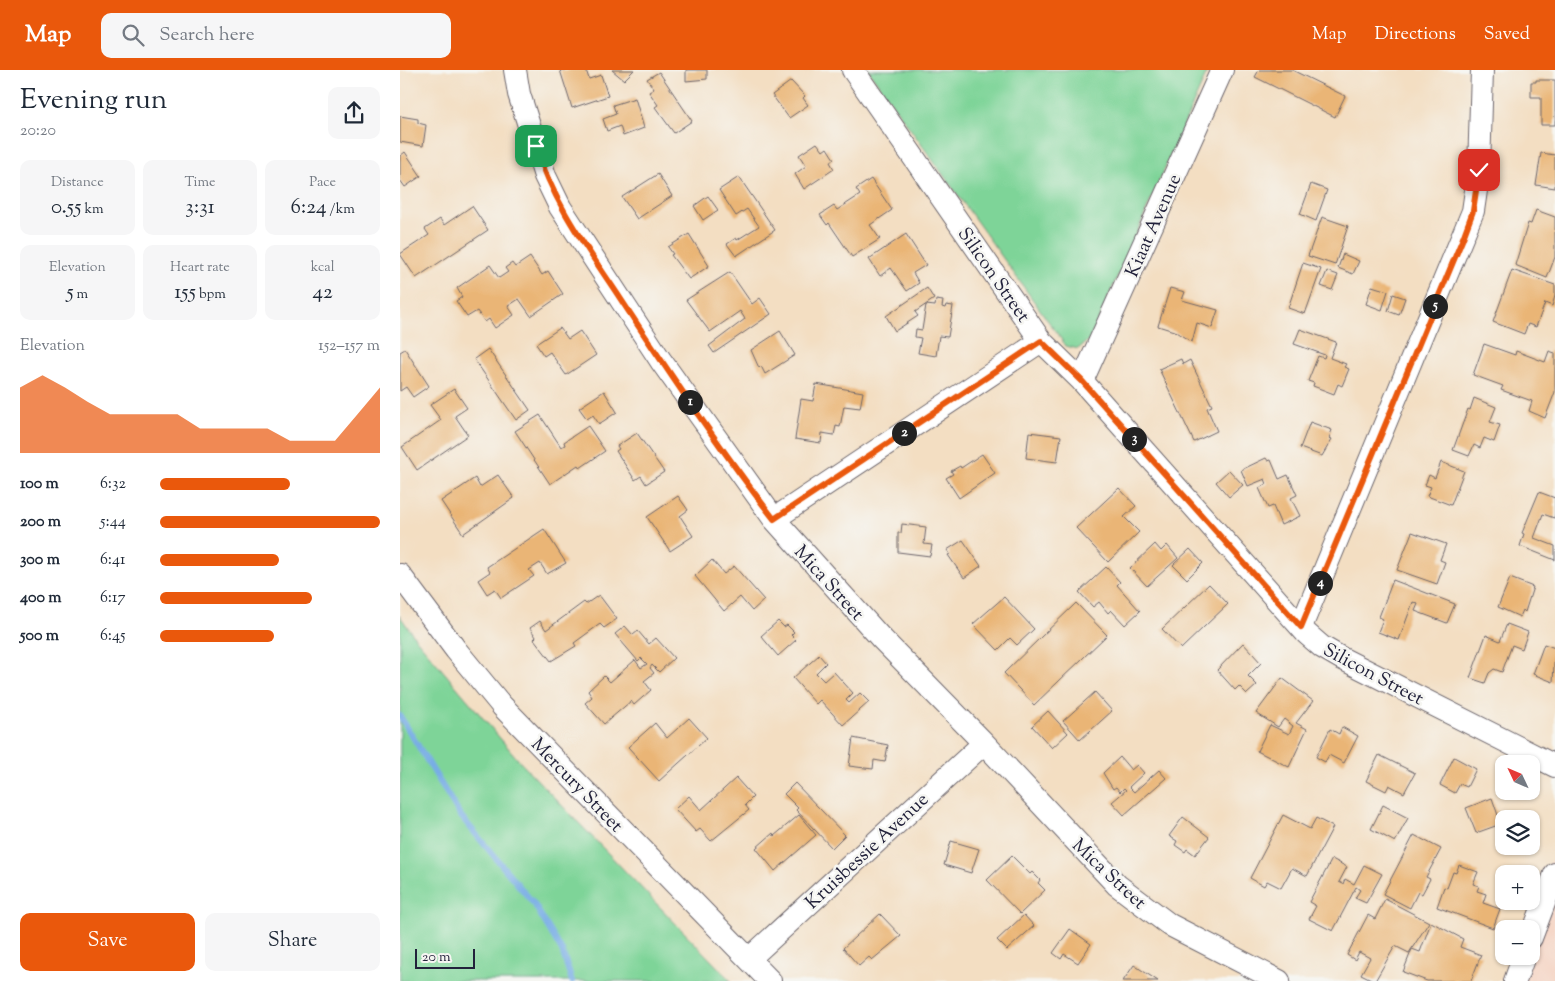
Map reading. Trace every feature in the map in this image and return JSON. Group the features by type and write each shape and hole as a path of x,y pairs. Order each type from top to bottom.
{"street":[{"name":"Mica Street","path":"515,70 519,94 545,176 560,207 661,361 774,519 880,637 984,743 1101,869 1134,900 1170,925 1280,981"},
{"name":"Silicon Street","path":"853,70 1041,341 1082,381 1301,627 1322,647 1341,658 1555,766"},
{"name":"Kiaat Avenue","path":"1082,381 1222,70"},
{"path":"1301,627 1473,211 1479,170 1482,70"},
{"path":"774,519 1041,341"},
{"name":"Mercury Street","path":"400,575 456,650 502,706 770,981"},
{"name":"Kruisbessie Avenue","path":"749,959 984,743"},
{"path":"1538,920 1555,874"},
{"path":"1515,981 1521,965"}],"shaded area":[{"path":"1555,851 1555,981 1505,981 1522,965 1540,965 1540,920 1528,920 1532,910 1540,910 1540,890"}],"green space":[{"path":"868,70 1208,70 1090,339 1078,349 1066,346"},
{"path":"400,616 416,639 521,763 731,981 400,981"}],"building":[{"path":"560,70 586,70 589,79 601,75 608,96 572,108"},
{"path":"612,70 634,70 624,80"},
{"path":"686,70 707,70 707,79 686,81"},
{"path":"1259,70 1292,70 1345,96 1335,117 1255,77"},
{"path":"659,72 692,121 674,133 655,107 658,105 649,92 654,89 647,79"},
{"path":"1536,80 1555,80 1555,125 1541,125 1541,97 1531,97 1531,82 1536,82"},
{"path":"791,81 805,96 803,98 808,105 789,118 772,95"},
{"path":"635,98 644,128 623,136 620,126 607,131 603,119 616,114 613,105"},
{"path":"400,116 418,119 418,123 426,125 423,146 400,142"},
{"path":"817,143 823,151 827,148 834,159 830,162 834,169 804,189 795,174 806,166 799,155"},
{"path":"405,152 421,176 405,187 400,180 400,156"},
{"path":"1541,153 1555,155 1555,188 1536,185"},
{"path":"658,174 672,196 637,219 622,197"},
{"path":"739,177 775,230 736,256 727,244 759,226 747,209 736,216 719,190"},
{"path":"871,179 892,210 870,225 880,239 852,257 829,223 827,225 820,215 834,206 837,210 860,195 856,189"},
{"path":"1311,184 1327,190 1316,221 1300,214"},
{"path":"708,196 718,210 703,220 694,206"},
{"path":"472,206 488,230 416,278 400,254 429,235 425,229 440,219 444,225"},
{"path":"1536,210 1555,217 1555,257 1547,278 1515,265 1528,223 1531,224"},
{"path":"1322,217 1348,226 1335,265 1308,256"},
{"path":"689,234 709,266 689,279 671,255 673,254 668,247"},
{"path":"906,234 926,265 913,273 919,283 907,291 891,268 880,276 869,259"},
{"path":"1343,254 1359,261 1353,274 1338,268"},
{"path":"530,257 542,275 548,271 563,294 531,316 519,299 508,306 514,315 495,328 489,319 485,322 477,311 467,317 456,301 462,297 457,288 490,265 499,278 508,272 505,268 512,263 515,267"},
{"path":"1303,263 1321,269 1305,314 1288,308"},
{"path":"1512,270 1555,285 1555,296 1552,306 1545,303 1536,327 1528,324 1524,334 1493,322"},
{"path":"1327,271 1338,275 1332,290 1321,286"},
{"path":"730,272 752,304 760,298 771,314 714,353 709,346 745,319 740,311 710,332 686,300"},
{"path":"1372,286 1388,291 1382,310 1366,304"},
{"path":"927,288 934,299 915,312 918,316 895,331 886,316"},
{"path":"1170,288 1185,292 1182,300 1218,310 1212,328 1197,323 1192,342 1174,331 1158,326"},
{"path":"1393,294 1405,298 1399,315 1388,311"},
{"path":"936,300 943,301 942,307 945,308 946,305 953,306 948,337 939,336 936,356 918,353 921,338 915,337 916,329 922,330 926,305 935,306"},
{"path":"560,328 568,339 580,331 596,355 566,375 550,352 544,356 536,344"},
{"path":"1300,329 1336,342 1330,358 1346,364 1344,367 1349,369 1342,386 1338,384 1334,394 1313,386 1314,383 1308,381 1318,356 1324,358 1325,355 1294,344"},
{"path":"780,331 795,355 765,374 761,366 759,368 751,350"},
{"path":"1484,344 1515,355 1516,351 1545,362 1549,351 1555,353 1555,392 1545,418 1529,411 1532,401 1501,390 1503,386 1473,375"},
{"path":"405,349 429,386 413,397 406,387 400,391 400,352"},
{"path":"488,349 530,410 516,420 474,359"},
{"path":"1181,359 1183,364 1190,360 1212,406 1207,408 1217,431 1194,442 1159,369"},
{"path":"816,384 863,392 860,408 844,406 840,427 836,426 834,435 822,433 821,443 795,439 801,399 813,401"},
{"path":"454,389 467,408 455,416 468,435 417,470 402,447 441,420 430,405"},
{"path":"604,391 617,412 599,424 593,415 587,419 579,408"},
{"path":"1474,398 1496,407 1490,422 1500,425 1494,442 1484,438 1480,448 1474,445 1469,456 1453,450"},
{"path":"540,415 561,447 565,445 564,442 588,426 605,451 580,468 578,465 550,484 515,431"},
{"path":"1310,422 1332,430 1329,438 1332,439 1322,456 1300,448"},
{"path":"1029,432 1061,436 1057,462 1026,458"},
{"path":"637,433 664,472 646,484 641,476 635,480 616,451 619,449 617,446"},
{"path":"982,454 995,473 959,498 946,478 953,474 951,471 960,466 961,468"},
{"path":"1266,458 1268,461 1271,460 1279,479 1288,475 1297,495 1291,498 1300,516 1281,525 1273,506 1268,508 1259,488 1267,484 1265,479 1248,486 1241,470"},
{"path":"1441,462 1464,471 1451,505 1427,496 1431,487 1425,485 1429,475 1435,478"},
{"path":"1229,470 1243,485 1229,497 1216,482"},
{"path":"498,475 514,498 463,534 441,501 475,478 480,487"},
{"path":"1119,488 1136,506 1124,517 1139,532 1108,562 1076,528"},
{"path":"1539,492 1555,498 1555,515 1554,518 1543,514 1534,538 1555,546 1555,560 1520,546 1524,534 1522,533"},
{"path":"678,496 688,510 680,516 693,536 670,551 647,517"},
{"path":"902,524 926,527 924,544 932,545 930,556 898,552 898,533 901,533"},
{"path":"544,529 566,563 547,574 540,563 529,570 534,576 501,598 495,589 487,594 478,580 490,572 487,567"},
{"path":"1412,532 1446,544 1440,560 1445,562 1437,584 1397,570"},
{"path":"963,540 981,566 964,578 948,555 950,554 947,550"},
{"path":"1155,544 1161,551 1167,545 1178,558 1147,586 1130,568"},
{"path":"1190,549 1203,563 1187,579 1173,565"},
{"path":"712,560 724,574 734,566 764,600 752,611 740,597 724,611 695,576"},
{"path":"1106,567 1120,582 1117,585 1140,611 1125,625 1111,610 1108,613 1099,602 1093,607 1079,592"},
{"path":"1510,578 1533,587 1525,612 1523,610 1520,617 1498,607"},
{"path":"1393,580 1455,604 1447,623 1415,611 1418,604 1413,602 1399,640 1378,632 1383,619 1379,617"},
{"path":"1209,584 1228,604 1181,649 1162,629"},
{"path":"599,595 617,619 604,628 600,624 574,643 576,646 551,661 534,639 536,637 530,628 540,621 546,630 584,602 586,604"},
{"path":"1004,597 1034,629 1017,645 1010,638 998,650 973,624"},
{"path":"1076,603 1107,635 1034,705 1004,673"},
{"path":"778,621 784,627 787,625 794,632 791,635 796,640 778,656 761,636"},
{"path":"1507,624 1528,632 1522,649 1512,645 1502,672 1494,669 1489,673 1485,683 1470,678 1486,635 1500,641"},
{"path":"625,626 633,635 638,631 649,644 656,638 674,658 659,672 652,665 650,668 654,673 644,681 651,690 634,705 631,701 604,724 585,703 592,697 588,691 604,676 610,682 635,660 641,668 647,664 641,658 638,661 615,634"},
{"path":"1243,643 1261,663 1248,676 1257,685 1247,694 1239,686 1235,690 1217,670"},
{"path":"1544,644 1555,648 1553,682 1533,674"},
{"path":"819,655 826,663 816,673 824,681 834,672 853,693 846,700 849,703 860,693 869,702 843,725 820,700 816,704 793,678"},
{"path":"1282,678 1313,701 1296,723 1307,729 1289,767 1257,751 1270,725 1289,734 1293,726 1284,719 1278,727 1256,713"},
{"path":"1095,692 1112,711 1080,740 1063,721"},
{"path":"1048,711 1068,733 1052,748 1032,726"},
{"path":"689,718 707,738 659,781 628,747 655,723 667,738"},
{"path":"1342,727 1358,736 1344,763 1329,755 1325,762 1316,757 1330,729 1339,734"},
{"path":"853,738 888,745 885,762 874,760 873,769 849,766"},
{"path":"1379,755 1415,773 1404,793 1389,785 1386,791 1366,781"},
{"path":"1120,757 1131,770 1137,765 1144,773 1129,787 1134,792 1159,770 1166,778 1124,815 1112,802 1126,790 1124,788 1120,792 1116,787 1113,789 1103,773"},
{"path":"1454,757 1476,769 1467,787 1460,784 1455,793 1440,785"},
{"path":"736,778 753,797 745,805 749,810 711,841 700,829 696,832 675,809 689,796 701,810"},
{"path":"795,783 845,835 832,848 796,810 798,808 784,794"},
{"path":"1492,798 1496,810 1495,826 1476,833 1466,808"},
{"path":"1383,805 1408,818 1395,842 1371,829"},
{"path":"799,815 816,835 775,871 756,848 773,833 774,836"},
{"path":"1283,815 1310,829 1316,818 1333,827 1307,876 1292,868 1281,888 1267,881 1264,886 1250,878"},
{"path":"1183,817 1209,837 1195,855 1187,849 1185,852 1175,845 1177,841 1169,836"},
{"path":"1414,835 1441,849 1426,877 1430,879 1422,894 1418,892 1410,908 1383,894"},
{"path":"951,841 979,849 971,873 944,865"},
{"path":"1012,856 1030,874 1032,872 1040,880 1038,883 1045,890 1020,914 987,880"},
{"path":"1332,859 1347,867 1339,882 1343,884 1345,879 1354,884 1364,865 1382,874 1366,903 1355,898 1360,890 1356,887 1333,931 1309,919 1316,906 1309,902"},
{"path":"1459,865 1478,872 1473,884 1479,886 1477,891 1486,894 1483,903 1495,907 1495,910 1500,910 1493,928 1437,907 1444,887 1447,888 1453,872 1456,873"},
{"path":"1385,899 1429,922 1409,953 1395,946 1375,981 1361,974 1370,958 1359,952 1355,960 1347,955 1368,915 1375,919"},
{"path":"880,914 901,936 872,960 869,957 859,966 843,948"},
{"path":"1024,915 1034,926 1007,950 997,940"},
{"path":"1431,922 1463,939 1460,947 1481,955 1471,981 1427,981 1403,972 1412,949 1420,952"},
{"path":"1070,929 1091,944 1078,963 1064,954 1061,959 1053,953"},
{"path":"1134,965 1158,981 1123,981"}],"waterway":[{"path":"400,716 460,815 534,904 562,951 572,981"}],"route":[{"path":"536,146 545,176 560,207 661,361 747,485 774,519 1041,341 1082,381 1301,627 1463,238 1473,211 1479,170"}]}
